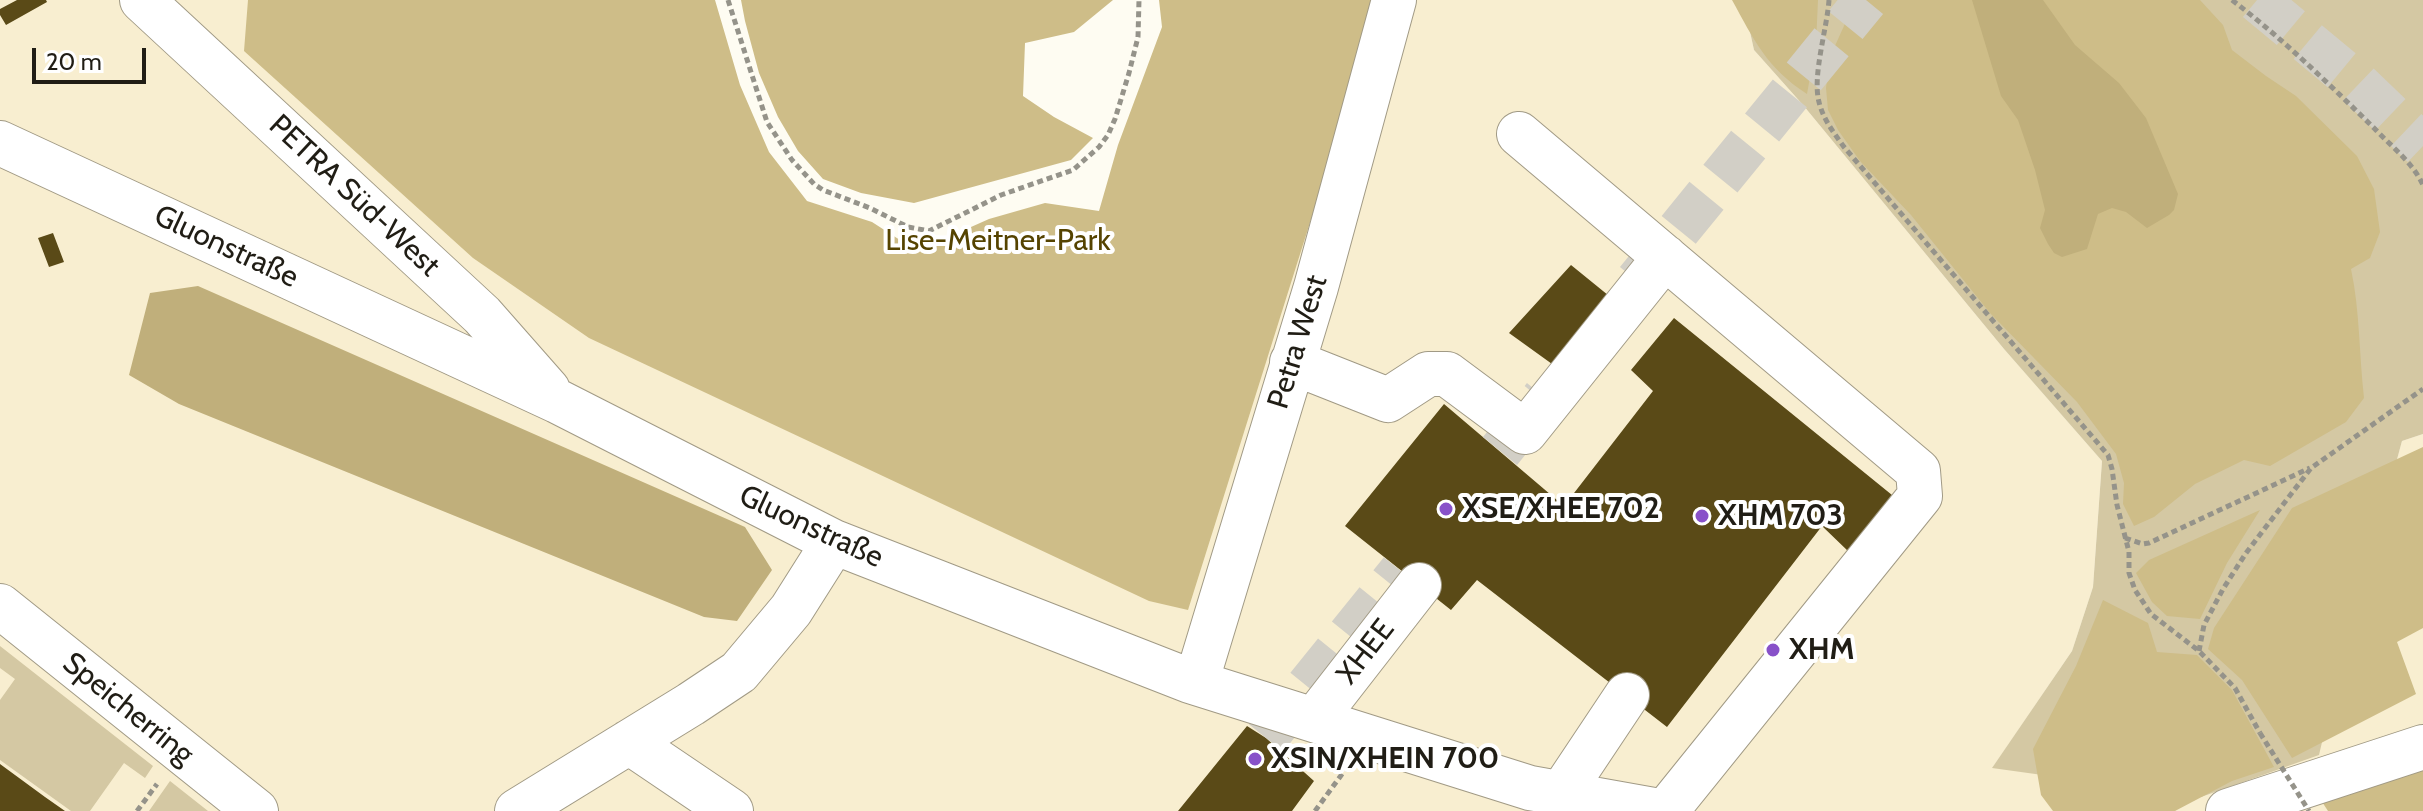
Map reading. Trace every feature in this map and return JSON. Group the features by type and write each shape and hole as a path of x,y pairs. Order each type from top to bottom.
{"lane":[{"name":"PETRA Süd-West","path":"142,0 482,315 557,401"},
{"name":"Petra West","path":"1196,683 1316,287 1394,0"},
{"path":"1519,134 1918,471 1920,496 1666,811"},
{"name":"Gluonstraße","path":"0,143 557,401 834,542 1196,683 1530,788 1659,811"},
{"path":"1292,362 1388,400 1428,374 1447,374 1525,432 1665,257"},
{"path":"517,811 739,672 791,610 834,542"},
{"name":"XHEE","path":"1314,720 1419,585"},
{"name":"Speicherring","path":"0,606 256,811"},
{"path":"1561,794 1627,695"},
{"path":"629,742 731,811"},
{"path":"2228,811 2423,747"}],"path":[{"path":"728,0 767,122 792,160 823,190 908,227 929,231 1001,195 1073,170 1099,147 1115,119 1129,73 1138,37 1139,0"},
{"path":"1829,0 1817,79 1818,100 1824,118 1844,147 2108,455 2129,552 2129,573 2135,590 2151,614 2199,651 2235,688 2309,811"},
{"path":"2232,0 2337,91 2411,165 2423,185"},
{"path":"2125,538 2149,543 2311,468 2422,391"},
{"path":"2199,651 2204,625 2223,589 2246,553 2311,468"}],"shaded area":[{"path":"0,0 320,0 1215,514 1283,0 1743,0 1754,50 2004,349 2102,461 2093,587 2072,651 1993,767 2344,648 2402,441 2423,434 2423,809 0,811"},
{"path":"1743,0 2423,0 2423,434 2402,441 2344,648 2319,755 2201,797 1992,768 2072,651 2093,587 2102,461 2004,349 1754,50"},
{"path":"1972,0 2043,0 2075,45 2119,83 2146,118 2178,194 2174,210 2169,215 2147,228 2126,212 2112,208 2098,214 2087,249 2062,257 2054,253 2040,228 2045,210 2035,170 2018,120 2001,96"},
{"path":"198,286 745,527 772,570 737,621 704,617 179,404 129,375 150,293"},
{"path":"0,646 153,766 145,778 124,763 90,811 71,811 0,760 0,700 15,679 0,668"},
{"path":"170,781 208,811 149,811"}],"green space":[{"name":"Lise-Meitner-Park","path":"248,0 715,0 740,85 769,152 807,201 872,222 917,251 989,219 1045,203 1099,211 1118,145 1162,27 1159,0 1380,0 1188,610 1149,601 589,338 473,258 244,51"},
{"path":"741,0 1113,0 1074,32 1025,43 1023,96 1093,138 1071,160 914,203 861,193 823,179 798,151 778,117 759,73"},
{"path":"1732,0 1818,0 1816,44 1807,94 1771,63"},
{"path":"1850,0 2200,0 2223,25 2232,50 2296,96 2357,156 2374,189 2380,232 2370,258 2351,269 2364,398 2346,422 2270,466 2244,460 2195,484 2154,517 2134,526 2123,504 2124,483 2116,454 2077,402 1990,313 1911,215 1860,161 1838,130 1828,110 1826,88 1830,57 1852,8"},
{"path":"2423,447 2423,628 2397,642 2416,694 2292,758 2242,680 2208,649 2214,628 2292,508"},
{"path":"2260,510 2227,563 2200,619 2167,616 2152,602 2136,573 2149,560"},
{"path":"2103,600 2148,623 2157,652 2197,655 2232,690 2274,767 2232,781 2175,811 2053,811 2041,795 2033,749 2076,666"},
{"path":"2423,760 2423,811 2328,811 2315,791"}],"building":[{"path":"17,0 47,2 6,25 0,9"},
{"path":"53,233 64,262 49,267 38,238"},
{"path":"1571,265 1619,304 1559,369 1509,333"},
{"name":"XHM 703","path":"1674,318 1892,495 1849,552 1822,526 1667,727 1477,580 1451,610 1345,526 1444,404 1564,506 1653,391 1631,370"},
{"name":"XSIN/XHEIN 700","path":"1247,726 1266,738 1314,781 1292,811 1178,811"},
{"path":"0,764 45,797 65,811 0,811"}],"tunnel":[{"path":"1637,281 1866,0"},
{"path":"2257,0 2357,83 2423,146"},
{"path":"1500,451 1544,397"},
{"path":"1266,738 1401,571"}],"place":[{"name":"XSE/XHEE 702","path":"1446,509"},
{"name":"XHM 703","path":"1702,516"},
{"name":"XHM","path":"1773,650"},
{"name":"XSIN/XHEIN 700","path":"1255,759"}]}
